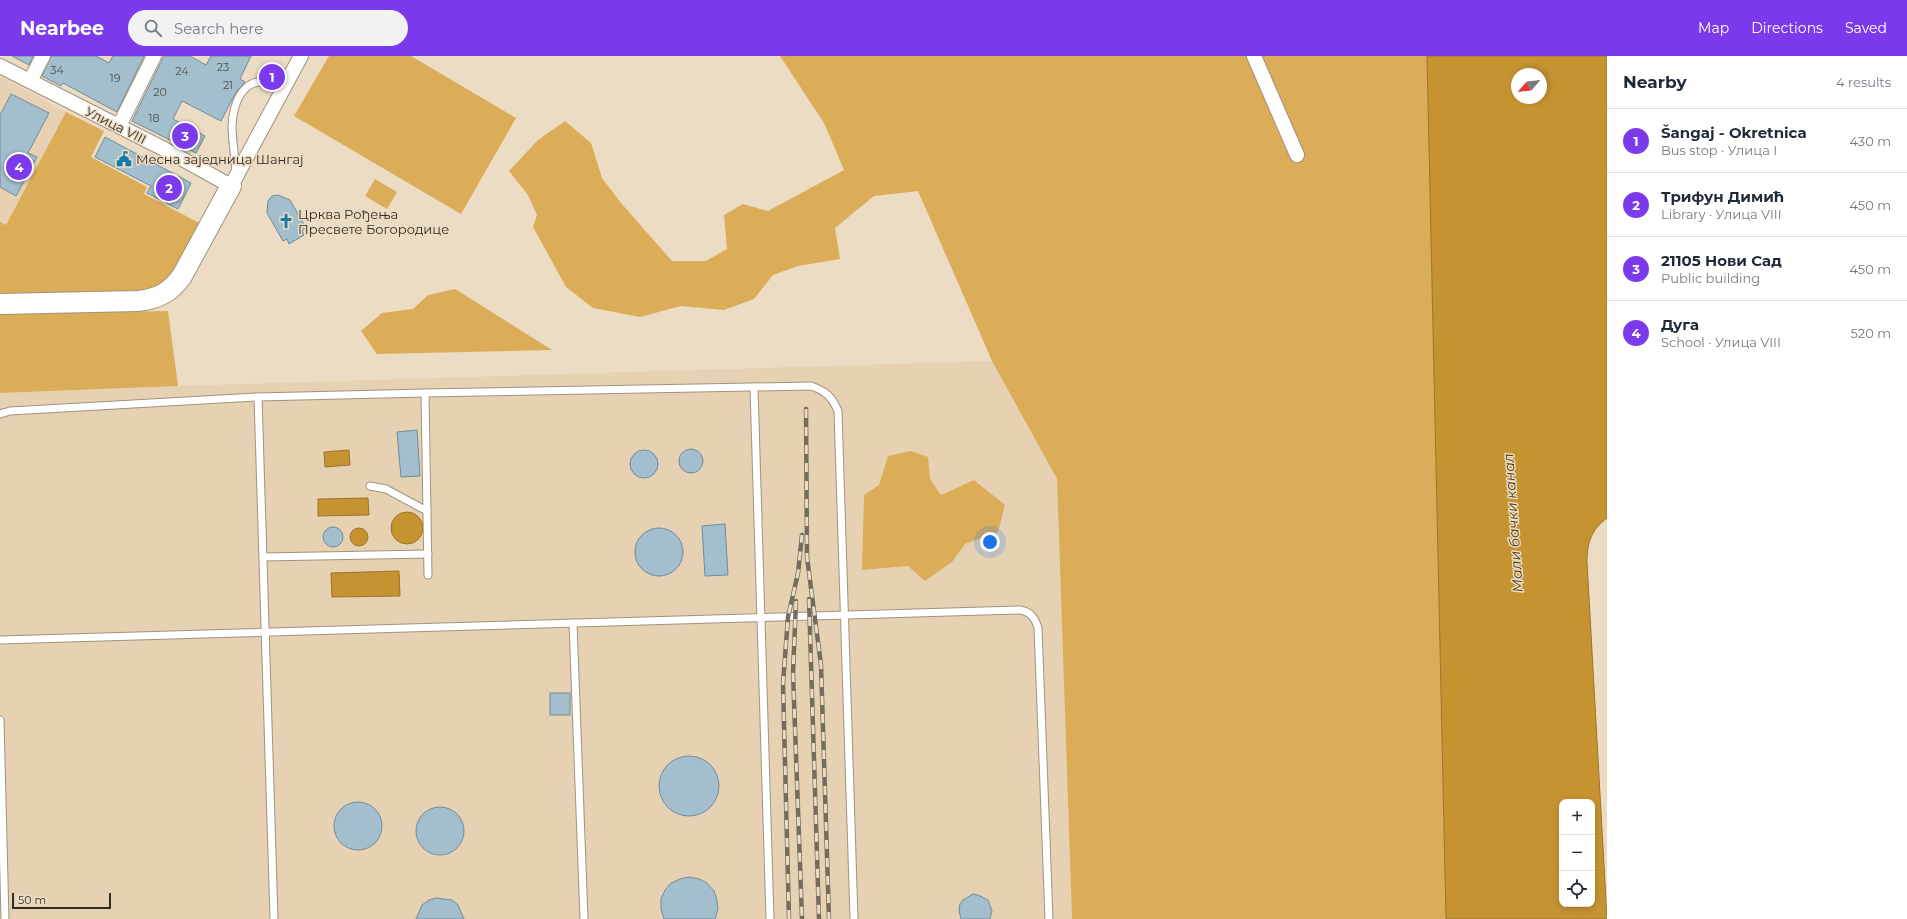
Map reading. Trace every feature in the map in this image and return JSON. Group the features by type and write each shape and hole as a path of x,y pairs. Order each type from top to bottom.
{"street":[{"path":"30,81 43,56"},
{"path":"119,126 154,56"},
{"path":"0,304 152,300 174,287 182,276 301,56"},
{"path":"1254,56 1298,155"},
{"name":"Улица VIII","path":"0,66 119,126 234,180"}],"lane":[{"path":"234,180 232,125 234,111 242,94 249,85 257,81 272,83 282,91"},
{"path":"0,414 10,411 258,397 811,386 823,390 833,399 838,411 854,919"},
{"path":"754,388 770,919"},
{"path":"425,393 428,575"},
{"path":"258,397 274,919"},
{"path":"370,486 386,490 427,511"},
{"path":"263,557 428,554"},
{"path":"0,640 1020,610 1028,612 1035,620 1038,628 1049,919"},
{"path":"572,623 584,919"},
{"path":"0,720 5,919"}],"shaded area":[{"path":"329,56 411,56 516,118 461,214 294,116"},
{"path":"780,56 1427,56 1446,919 1072,919 1057,479 992,361 918,191 874,196 835,228 840,259 798,266 773,275 754,299 724,310 681,306 640,317 593,308 566,287 533,227 537,215 528,195 509,171 538,140 565,121 591,143 602,178 621,203 672,261 706,261 727,249 724,215 743,204 768,211 844,170 824,123"},
{"path":"0,76 66,112 6,225 0,222"},
{"path":"66,112 104,131 91,157 147,187 144,194 203,225 176,276 150,292 0,298 0,222 6,225"},
{"path":"375,179 397,192 387,209 365,196"},
{"path":"455,289 552,350 377,354 361,331 382,313 413,309 428,295"},
{"path":"168,311 178,386 0,393 0,314"},
{"path":"992,361 1057,479 1072,919 0,919 0,393 178,386"},
{"path":"911,451 928,457 930,479 941,495 974,480 1005,505 998,532 965,544 952,562 925,581 908,566 862,570 864,495 879,485 888,456"}],"water":[{"name":"Мали бачки канал","path":"1427,56 1607,56 1607,518 1597,527 1591,537 1587,562 1607,919 1446,919"},
{"path":"349,450 350,465 325,467 324,452"},
{"path":"368,498 369,515 318,516 318,499"},
{"path":"407,512 418,517 423,528 418,539 407,544 396,539 391,528 396,517"},
{"path":"355,528 363,528 368,533 366,544 363,546 355,546 350,541 350,533"},
{"path":"399,571 400,596 332,597 331,573"}],"building":[{"path":"12,56 33,56 29,65"},
{"path":"51,56 96,56 109,63 113,56 144,56 117,112 63,83 61,86 42,76"},
{"path":"164,56 190,56 206,65 211,56 251,56 240,79 245,82 236,92 221,121 182,101 173,119 205,136 196,153 132,121"},
{"path":"11,94 49,113 28,153 37,157 16,196 0,187 0,115"},
{"path":"105,137 191,183 178,209 147,193 151,186 95,157"},
{"name":"Црква Рођења Пресвете Богородице","path":"278,195 290,200 306,228 302,231 304,235 289,244 287,239 283,241 267,213 268,201 272,196"},
{"path":"417,430 420,476 401,477 397,432"},
{"path":"686,449 696,449 703,456 703,466 696,473 686,473 679,466 679,456"},
{"path":"644,450 654,454 658,464 654,474 644,478 634,474 630,464 634,454"},
{"path":"725,524 728,575 705,576 702,526"},
{"path":"333,527 340,530 343,537 340,544 333,547 326,544 323,537 326,530"},
{"path":"654,528 664,528 676,535 683,547 683,557 676,569 664,576 654,576 646,572 639,565 635,557 635,547 639,539 646,532"},
{"path":"550,693 570,693 570,715 550,715"},
{"path":"683,756 695,756 706,761 714,769 719,780 717,798 706,811 695,816 683,816 672,811 664,803 659,792 659,780 664,769 672,761"},
{"path":"353,802 363,802 375,809 382,821 382,831 375,843 363,850 353,850 345,846 338,839 334,831 334,821 338,813 345,806"},
{"path":"435,807 445,807 457,814 464,826 464,836 457,848 445,855 435,855 427,851 420,844 416,836 416,826 420,818 427,811"},
{"path":"689,877 699,879 707,883 714,891 718,909 715,919 664,919 661,909 661,899 665,890 671,883"},
{"path":"973,894 988,900 992,911 990,919 961,919 959,910 960,904 963,900"},
{"path":"436,898 452,900 458,905 464,919 416,919 422,905 429,900"}],"railway":[{"path":"806,409 807,557 821,665 829,919"},
{"path":"789,919 783,684 788,617 798,573 802,535"},
{"path":"809,599 819,919"},
{"path":"796,601 793,673 802,919"}],"place":[{"name":"Šangaj - Okretnica","path":"272,77"},
{"name":"21105 Нови Сад","path":"185,136"},
{"name":"Месна заједница Шангај","path":"124,159"},
{"name":"Дуга","path":"19,167"},
{"name":"Трифун Димић","path":"169,188"},
{"name":"Црква Рођења Пресвете Богородице","path":"286,221"}]}
